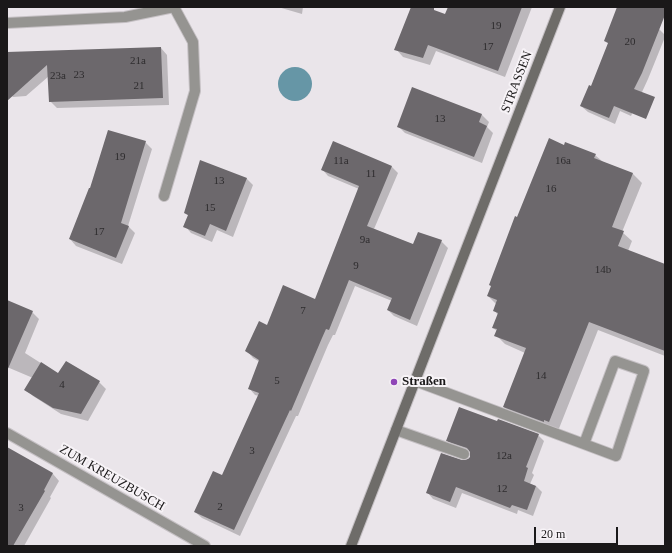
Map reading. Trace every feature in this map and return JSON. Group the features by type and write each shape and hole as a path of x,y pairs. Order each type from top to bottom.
{"main road":[{"name":"STRASSEN","path":"351,546 560,7"}],"street":[{"path":"7,23 126,16 174,7 193,42 195,91 164,196"},
{"path":"415,381 616,456 644,372 615,361 584,444"},
{"path":"396,430 464,454"},
{"name":"ZUM KREUZBUSCH","path":"7,433 205,546"}],"water":[{"path":"292,67 298,67 302,68 309,74 312,84 311,91 305,98 298,101 292,101 288,100 281,94 278,87 278,81 279,77 285,70"}],"building":[{"path":"411,7 434,7 434,10 445,14 448,7 522,7 498,71 428,45 423,58 394,50"},
{"path":"617,7 665,7 665,15 634,89 655,97 646,119 614,106 609,118 580,106 589,85 591,86 608,43 604,41"},
{"path":"161,47 163,98 49,102 47,65 7,101 7,52"},
{"path":"412,87 482,114 479,122 487,126 474,157 397,127"},
{"path":"108,130 146,141 121,223 129,226 116,258 69,239 90,188"},
{"path":"549,138 564,145 565,142 596,154 594,158 633,173 612,227 624,231 618,246 665,264 665,351 589,322 549,422 544,420 544,422 503,407 526,348 494,336 497,329 492,328 498,313 493,311 497,300 487,296 491,286 489,285 515,216 517,217"},
{"path":"333,141 392,166 367,226 413,244 418,232 442,240 410,320 387,310 392,298 349,280 329,330 326,329 291,411 290,410 234,530 194,512 213,471 222,475 259,393 248,389 259,360 245,351 259,321 267,325 283,285 315,299 359,186 321,170"},
{"path":"200,160 247,178 226,231 210,224 205,236 183,227 188,215 184,213"},
{"path":"7,300 33,311 7,371"},
{"path":"66,361 100,381 81,414 53,408 24,390 41,362 58,373"},
{"path":"459,407 539,434 526,467 528,468 524,481 536,486 527,510 512,505 510,508 456,487 450,502 426,493 441,453 462,460 470,457 470,452 467,448 446,441"},
{"path":"7,447 53,473 44,490 45,491 13,546 7,546"}],"place":[{"name":"Straßen","path":"394,382"}]}
